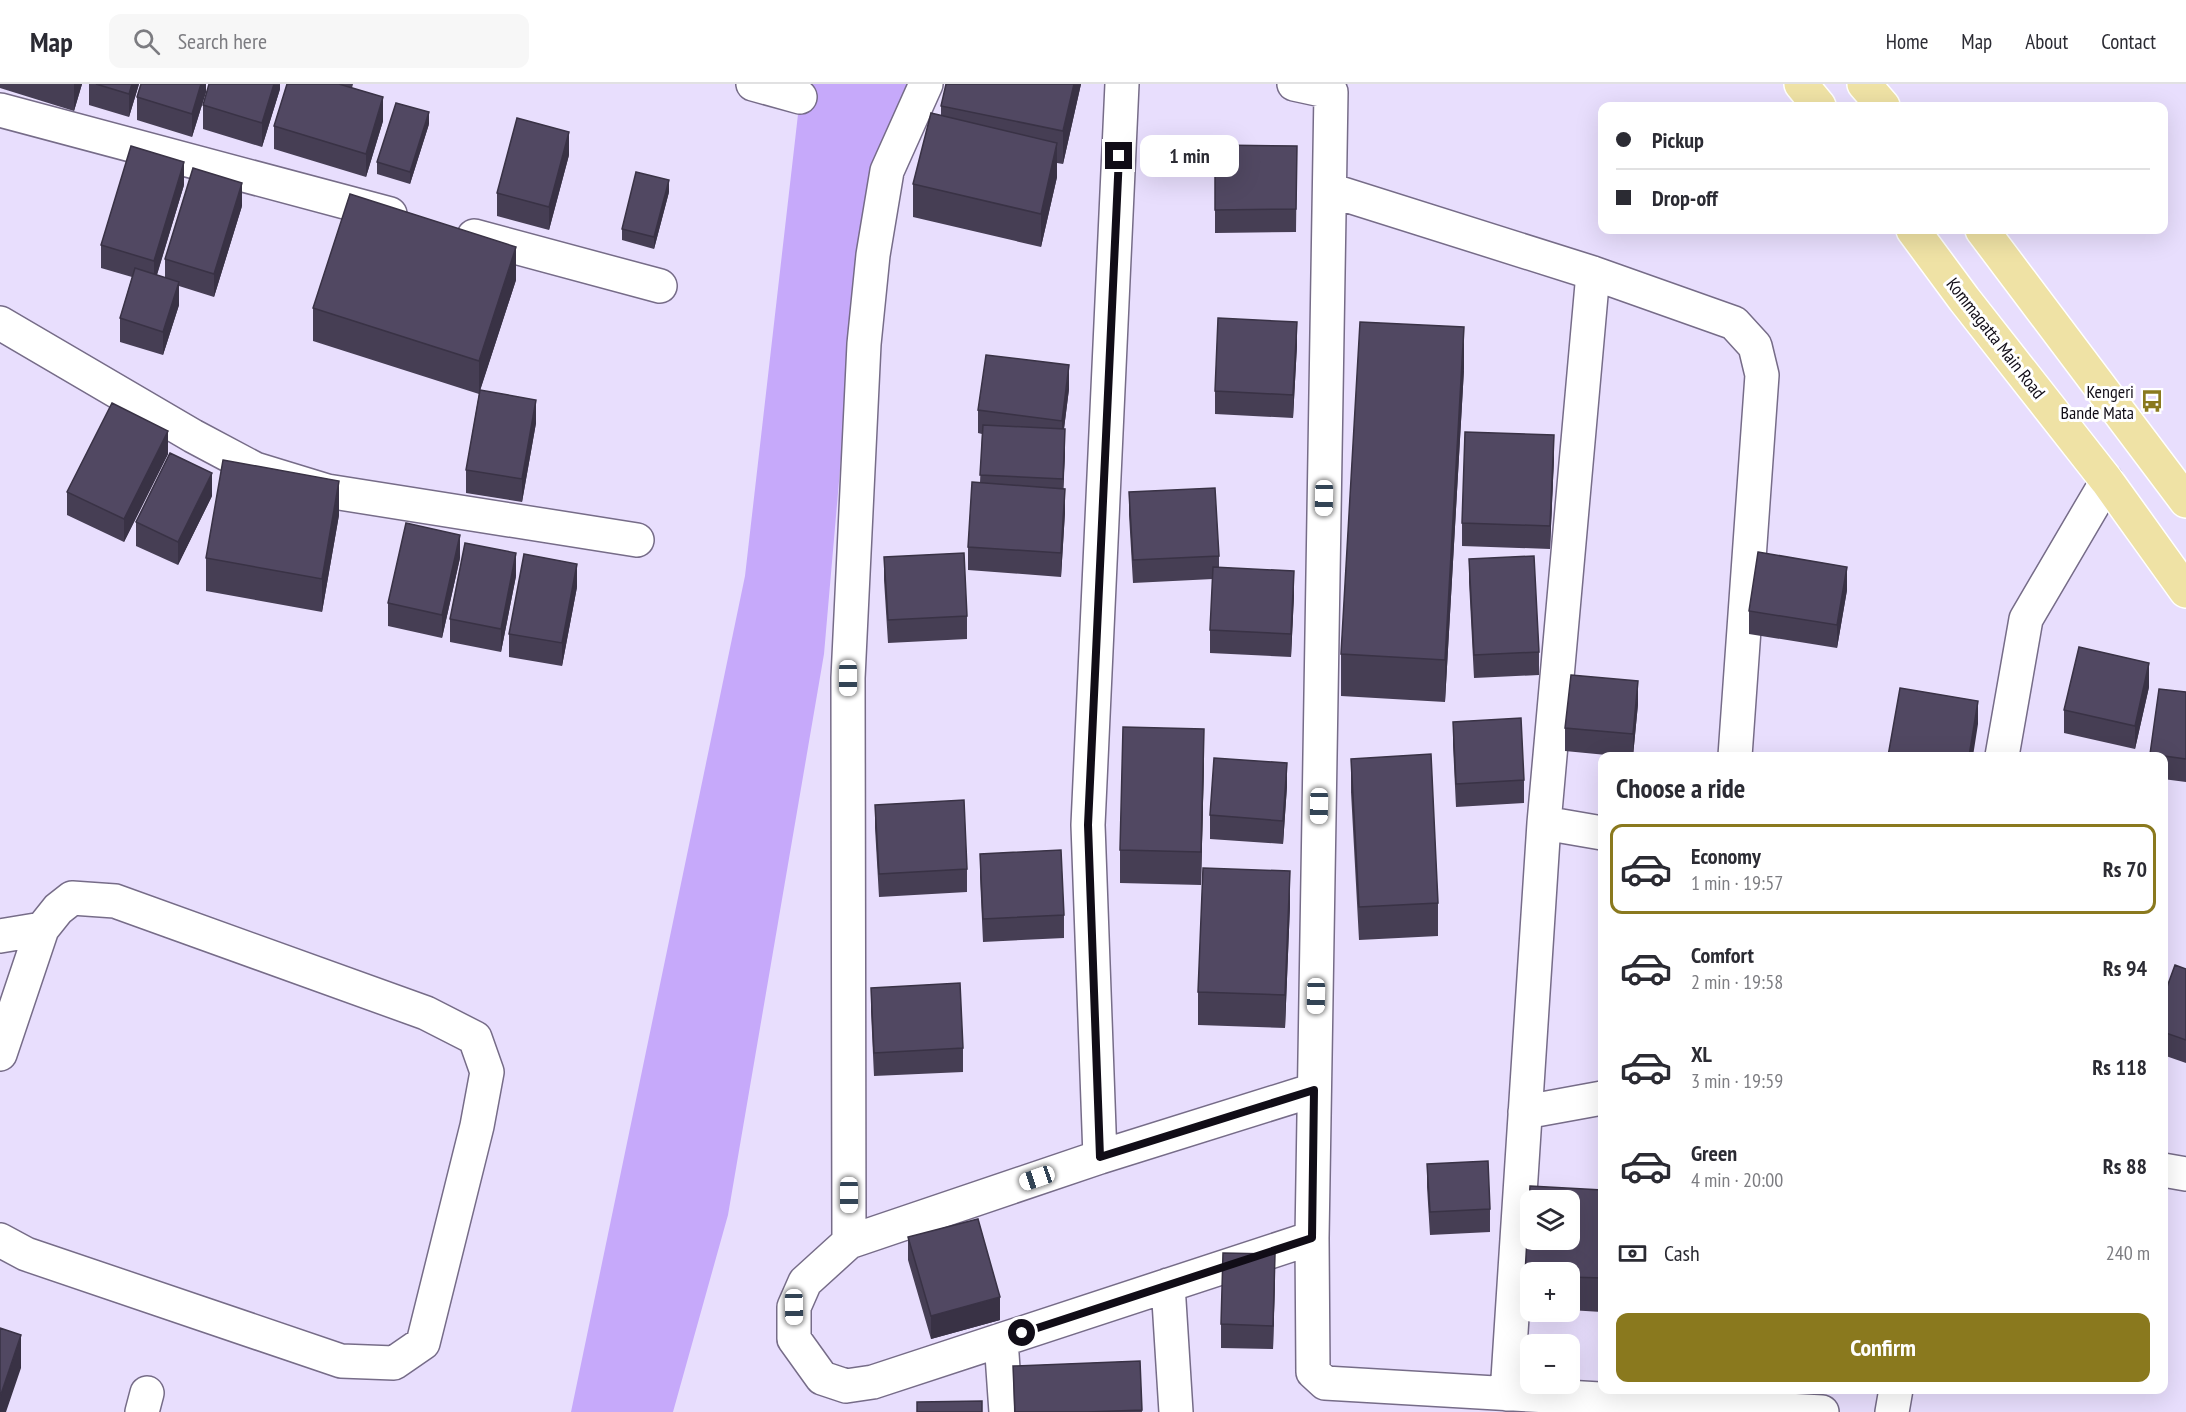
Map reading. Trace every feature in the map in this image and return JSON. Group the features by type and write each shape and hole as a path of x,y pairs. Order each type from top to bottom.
{"main road":[{"path":"1801,84 1816,102"},
{"path":"1864,84 1880,102"},
{"name":"Kommagatta Main Road","path":"1916,234 2107,481 2186,591"},
{"path":"1985,234 2186,501"}],"street":[{"path":"753,84 800,97"},
{"path":"849,1242 848,678 864,344 873,255 887,171 926,84"},
{"path":"1100,1157 1088,825 1122,84"},
{"path":"1294,84 1331,92 1314,1090 1313,1372 1326,1397 1507,1394 1696,1397 1822,1412"},
{"path":"0,110 660,286"},
{"path":"1330,190 1593,273 1734,324 1755,346 1762,375 1735,752"},
{"path":"1507,1394 1544,823 1593,273"},
{"path":"3,332 255,469 327,491 638,540"},
{"path":"2003,752 2025,619 2107,481"},
{"path":"1544,823 1598,832"},
{"path":"0,1054 42,928 58,909 72,898 115,901 426,1013 475,1038 487,1072 477,1126 423,1343 394,1363 341,1361 26,1254 0,1240"},
{"path":"0,936 42,928"},
{"path":"1312,1238 873,1382 846,1386 822,1378 794,1339 794,1307 805,1282 849,1242 1100,1157 1314,1090"},
{"path":"1525,1112 1598,1099"},
{"path":"2168,1171 2186,1174"},
{"path":"1168,1285 1176,1412"},
{"path":"1000,1340 1006,1412"},
{"path":"1892,1412 1895,1394"}],"shaded area":[{"path":"807,84 911,84 851,343 824,654 728,1215 673,1412 571,1412 745,576 800,97"}],"building":[{"path":"96,84 132,84 129,94"},
{"path":"141,84 201,84 192,114 137,97"},
{"path":"209,84 274,84 262,123 203,105"},
{"path":"287,84 339,84 383,97 366,154 274,126"},
{"path":"946,84 1074,84 1063,131 941,106"},
{"path":"396,103 429,112 410,172 377,162"},
{"path":"931,113 1057,143 1041,214 913,184"},
{"path":"517,118 569,132 549,207 497,193"},
{"path":"1215,145 1297,146 1296,209 1215,210"},
{"path":"131,146 184,162 154,261 101,245"},
{"path":"193,168 242,183 214,274 165,259"},
{"path":"636,172 669,180 654,237 622,229"},
{"path":"350,194 516,247 479,361 313,308"},
{"path":"135,268 179,282 163,332 120,318"},
{"path":"1218,318 1297,322 1293,395 1215,391"},
{"path":"1360,322 1464,327 1445,660 1341,654"},
{"path":"986,355 1069,365 1062,421 978,410"},
{"path":"480,390 536,400 522,479 466,470"},
{"path":"112,403 168,431 124,519 67,492"},
{"path":"983,425 1065,429 1063,479 980,475"},
{"path":"1465,432 1554,435 1550,526 1462,523"},
{"path":"170,453 212,473 178,542 136,522"},
{"path":"223,460 339,481 322,579 206,558"},
{"path":"972,482 1065,489 1061,553 968,547"},
{"path":"1215,488 1219,556 1133,560 1129,492"},
{"path":"406,523 460,535 442,615 388,603"},
{"path":"465,543 516,553 501,629 450,619"},
{"path":"1758,552 1847,567 1837,625 1749,611"},
{"path":"964,553 967,616 888,620 884,557"},
{"path":"524,554 577,564 562,643 509,634"},
{"path":"1534,556 1539,652 1474,655 1469,559"},
{"path":"1213,567 1294,571 1291,634 1210,630"},
{"path":"2079,647 2149,663 2135,726 2064,710"},
{"path":"1571,675 1638,681 1633,734 1565,728"},
{"path":"1900,688 1978,701 1970,752 1889,752"},
{"path":"2159,689 2186,692 2186,759 2168,756 2168,752 2150,752"},
{"path":"1521,718 1524,780 1456,784 1453,722"},
{"path":"1123,727 1204,729 1201,852 1120,850"},
{"path":"1431,754 1438,903 1359,907 1351,759"},
{"path":"1214,758 1287,763 1283,821 1210,815"},
{"path":"964,800 967,869 879,874 875,805"},
{"path":"1061,850 1064,915 983,919 980,854"},
{"path":"1203,868 1290,871 1285,995 1198,992"},
{"path":"2175,965 2186,969 2186,1040 2168,1034 2168,984"},
{"path":"960,983 963,1048 874,1053 871,988"},
{"path":"1488,1161 1490,1209 1430,1212 1427,1164"},
{"path":"1530,1186 1598,1190 1598,1278 1580,1277 1580,1262 1526,1262 1526,1250 1580,1250 1580,1190 1530,1190"},
{"path":"978,1219 1000,1297 931,1316 908,1237"},
{"path":"1223,1253 1275,1254 1273,1326 1221,1324"},
{"path":"0,1328 21,1335 0,1397"},
{"path":"1140,1361 1142,1410 1015,1412 1013,1366"},
{"path":"982,1401 982,1412 917,1412 917,1402"}],"place":[{"name":"Kengeri Bande Mata","path":"2152,401"}],"route":[{"path":"1022,1333 1312,1238 1314,1090 1100,1157 1088,825 1119,156"}]}
